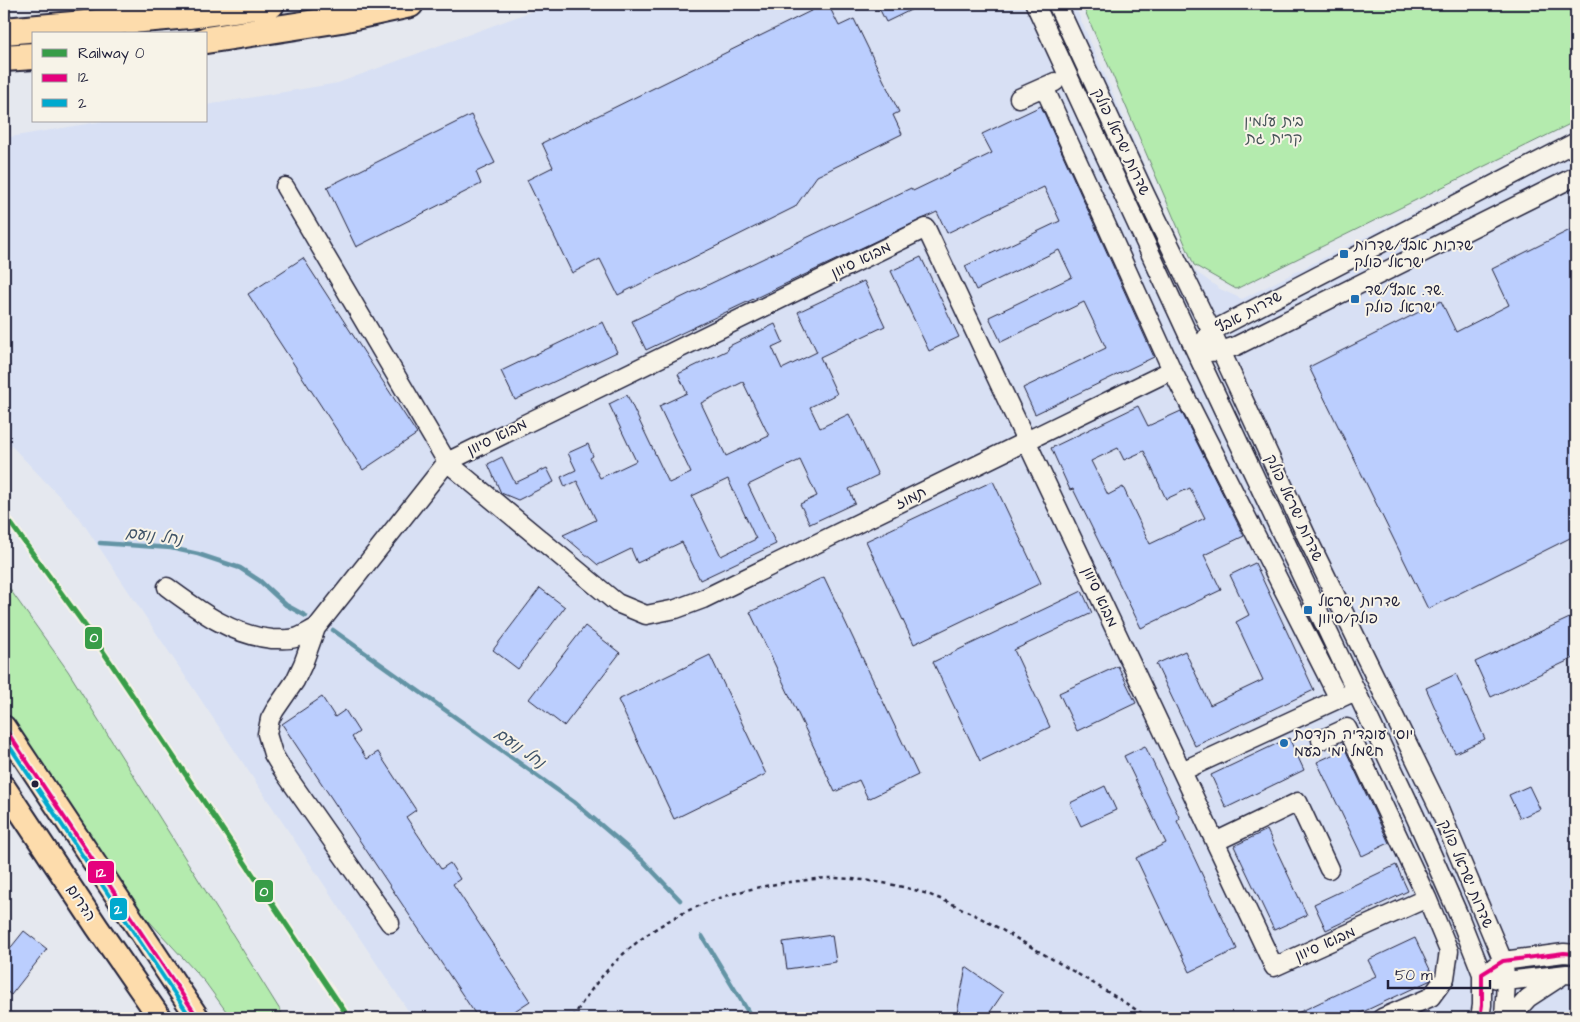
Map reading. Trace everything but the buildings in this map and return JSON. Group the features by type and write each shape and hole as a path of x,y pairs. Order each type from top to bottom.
{"highway":[{"path":"4,31 189,15 271,4"},
{"path":"208,40 341,19 410,4"},
{"path":"4,58 32,56"}],"main road":[{"path":"4,727 198,1018"},
{"name":"הדרום","path":"4,787 97,928 160,1018"}],"street":[{"name":"שדרות ישראל פולק","path":"1034,4 1419,825 1482,974 1480,1018"},
{"name":"שדרות ישראל פולק","path":"1057,4 1202,313 1218,328 1221,351 1376,682 1438,806 1503,961 1506,981 1504,1018"},
{"path":"1018,98 1087,67"},
{"path":"1044,87 1172,370 1339,700"},
{"name":"שדרות אבץ","path":"1196,352 1218,328 1576,142"},
{"name":"שדרות אבץ","path":"1196,352 1221,351 1236,346 1576,176"},
{"path":"285,187 447,462"},
{"name":"מבוא סיוון","path":"316,628 447,462 926,228 1274,967 1427,898"},
{"name":"תמוז","path":"447,462 616,604 646,615 676,609 703,599 1172,370"},
{"path":"167,587 206,616 237,632 264,638 282,639 294,638 316,628"},
{"path":"316,628 295,681 270,719 267,734 273,754 282,769 390,923"},
{"path":"1182,771 1376,682"},
{"path":"1321,740 1347,728 1427,898 1449,951 1445,978 1431,997 1382,1018"},
{"path":"1215,842 1298,802 1329,870"},
{"path":"1490,930 1506,944 1517,950 1529,954 1546,955"},
{"path":"1482,974 1503,961 1564,953 1576,954"},
{"path":"1482,974 1506,981 1572,974"},
{"path":"1510,1018 1528,998 1540,989 1572,974"}],"path":[{"path":"573,1018 583,1000 607,970 636,943 674,918 724,896 758,887 828,878 885,884 919,892 972,913 1149,1018"}],"shaded area":[{"path":"551,4 1074,4 1188,266 1220,289 1242,299 1576,131 1576,1018 413,1018 79,517 4,438 4,138 98,122 208,122 208,105 338,83"}],"green space":[{"name":"בית עלמין קרית גת","path":"1082,4 1576,4 1576,121 1236,289 1194,265"},
{"path":"4,581 68,671 285,1018 231,1018 205,982 138,909 4,711"}],"waterway":[{"name":"נחל נועם","path":"100,543 171,548 198,554 240,568 260,581 286,605 306,616"},
{"name":"נחל נועם","path":"333,630 574,802 643,861 680,900"},
{"name":"נחל נועם","path":"702,936 752,1018"}],"rail line":[{"name":"0","path":"4,514 94,638 349,1018"}],"transit line":[{"name":"12","path":"4,727 198,1018"},
{"name":"2","path":"4,738 191,1018"},
{"name":"12","path":"1480,1018 1482,974 1503,961 1564,953 1576,954"}],"place":[{"name":"שדרות אבץ/שדרות ישראל פולק","path":"1344,254"},
{"name":"שד. אבץ/שד. ישראל פולק","path":"1355,299"},
{"name":"שדרות ישראל פולק/סיוון","path":"1308,610"},
{"name":"יוסי עובדיה הנדסת חשמל ימי בעמ","path":"1284,743"}]}
